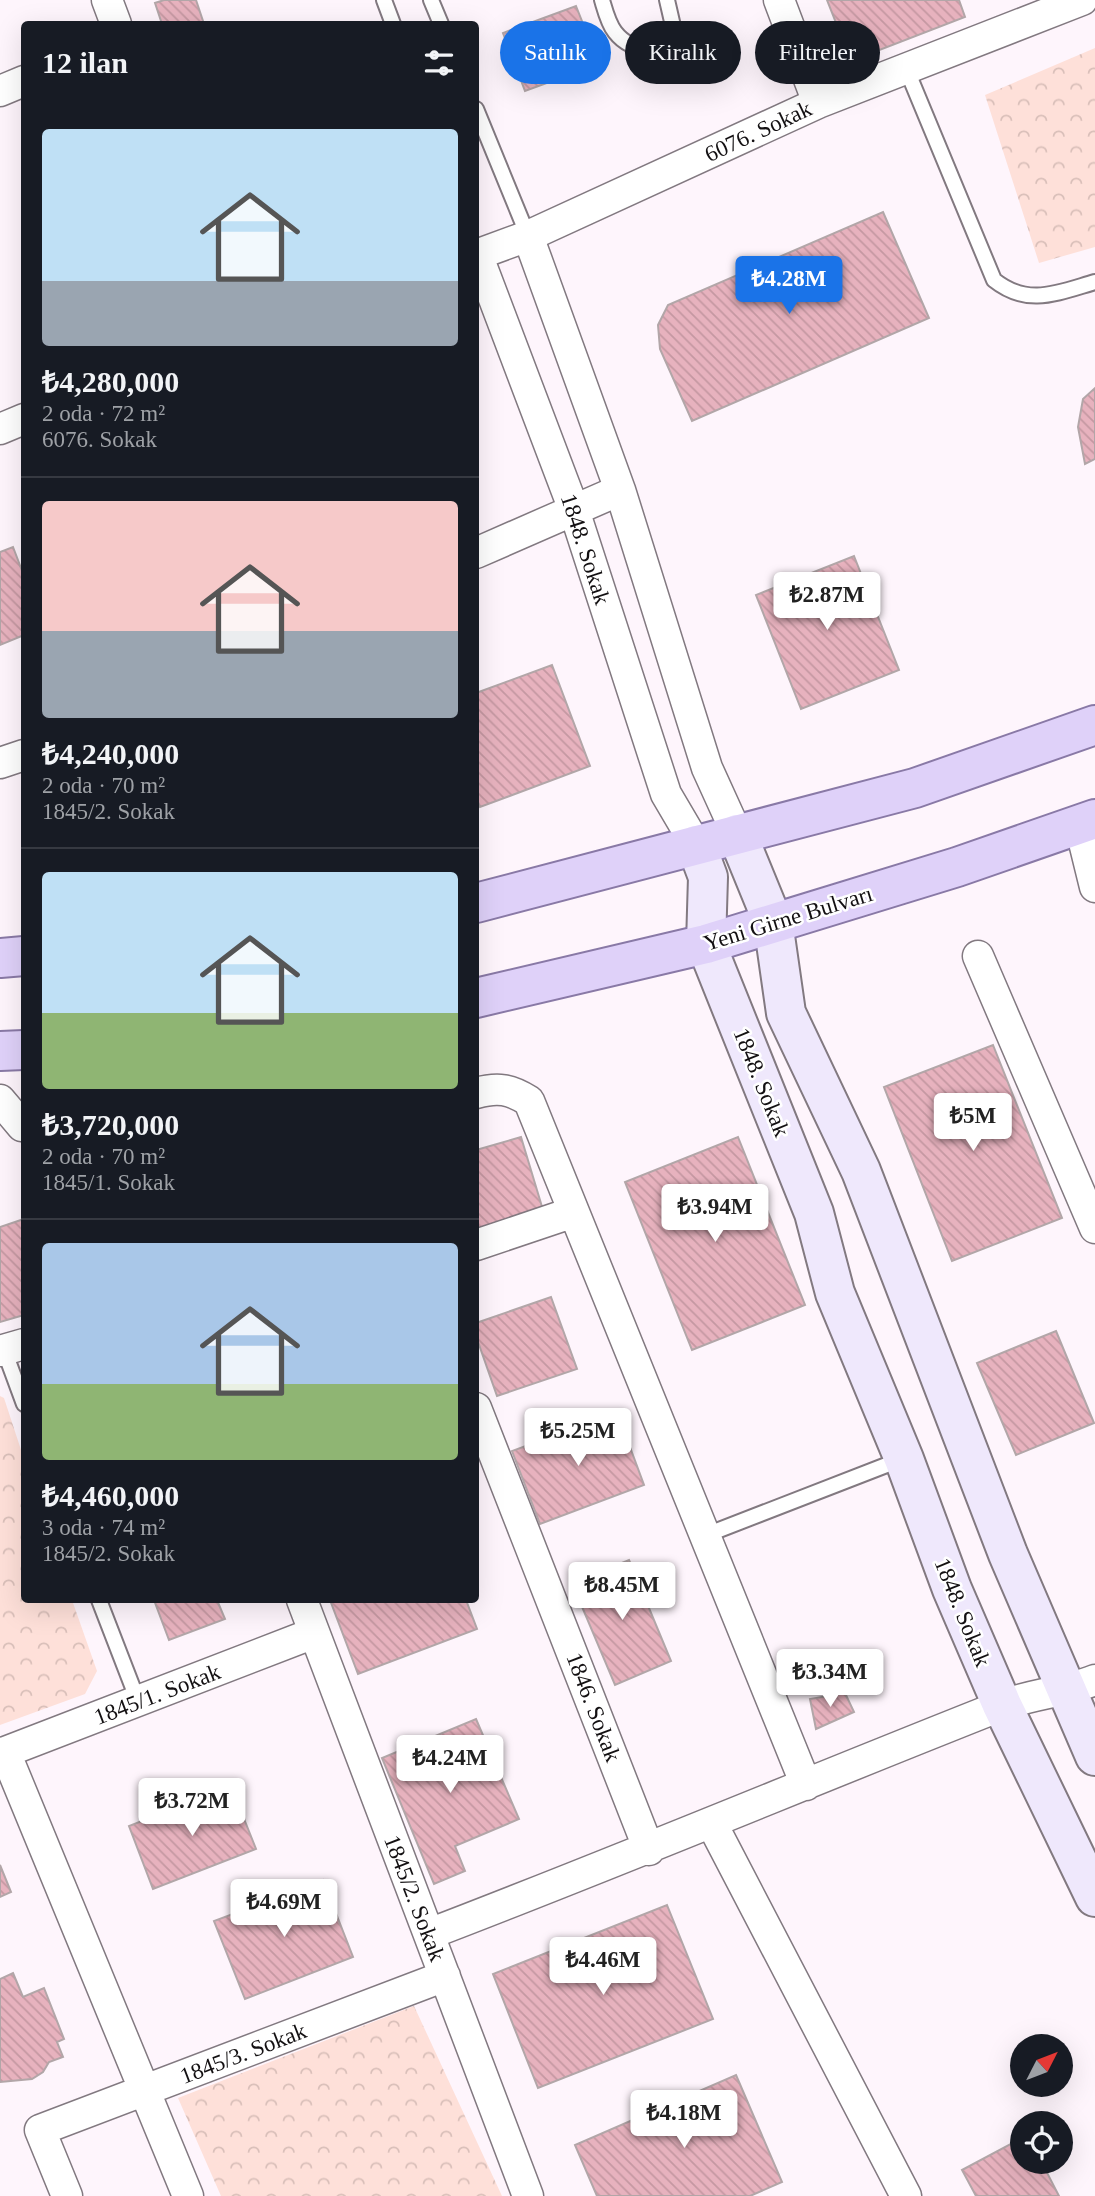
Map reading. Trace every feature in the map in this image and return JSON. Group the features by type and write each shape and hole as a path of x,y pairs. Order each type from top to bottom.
{"main road":[{"path":"479,902 915,788 1095,724"},
{"name":"Yeni Girne Bulvarı","path":"479,997 706,944 1087,823"},
{"name":"1848. Sokak","path":"737,834 773,922 786,1013 861,1171 1008,1554 1081,1685 1095,1756"},
{"name":"1848. Sokak","path":"696,845 708,877 706,944 814,1213 835,1293 904,1459 952,1589 1002,1705 1095,1897"},
{"path":"0,958 21,956"},
{"path":"0,1051 21,1050"}],"street":[{"path":"107,0 115,21"},
{"path":"779,0 818,103"},
{"name":"6076. Sokak","path":"479,252 528,236 818,103 1082,0"},
{"path":"0,91 21,82"},
{"name":"1848. Sokak","path":"528,236 620,490 707,768 737,834"},
{"name":"1848. Sokak","path":"479,261 574,510 666,794 696,845"},
{"path":"0,429 21,420"},
{"path":"479,552 620,490"},
{"path":"0,763 21,756"},
{"path":"1087,823 1095,887"},
{"path":"978,956 1095,1228"},
{"path":"479,1092 494,1088 513,1091 529,1101 806,1786"},
{"path":"0,1100 16,1130"},
{"path":"479,1244 573,1212"},
{"name":"1846. Sokak","path":"479,1416 649,1850"},
{"name":"1845/2. Sokak","path":"303,1603 528,2196"},
{"name":"1845/1. Sokak","path":"2,1753 314,1633"},
{"path":"429,1934 649,1850 1002,1705 1081,1685"},
{"path":"2,1753 188,2196"},
{"path":"712,1824 906,2196"},
{"name":"1845/3. Sokak","path":"67,2196 40,2130 445,1976"}],"lane":[{"path":"384,0 392,21"},
{"path":"431,0 440,21"},
{"path":"602,0 612,29 621,38 631,45 652,49 663,44 673,26 667,0"},
{"path":"906,68 994,280 1016,294 1042,298 1095,282"},
{"path":"479,116 528,236"},
{"path":"9,1348 21,1393"},
{"path":"706,1535 904,1459"},
{"path":"100,1603 138,1701"}],"green space":[{"path":"1095,48 1095,247 1039,263 985,95"},
{"path":"0,1396 4,1398 21,1450 21,1603 73,1603 97,1671 85,1694 0,1725"},
{"path":"414,2006 502,2196 221,2196 178,2098"}],"building":[{"path":"164,0 196,0 203,21 161,21 155,3"},
{"path":"827,0 959,0 965,17 880,50 880,21 835,21"},
{"path":"576,6 582,21 535,21"},
{"path":"522,84 544,84 525,91"},
{"path":"883,212 929,318 692,421 660,349 658,325 668,305"},
{"path":"1095,388 1095,459 1085,464 1078,427 1083,399"},
{"path":"13,547 21,568 21,636 0,645 0,552"},
{"path":"854,556 899,670 801,709 756,595"},
{"path":"552,665 590,766 480,807 479,692"},
{"path":"993,1045 1062,1218 952,1261 884,1087"},
{"path":"521,1137 543,1210 479,1229 479,1149"},
{"path":"738,1137 805,1305 692,1350 625,1182"},
{"path":"21,1220 21,1316 0,1322 0,1227"},
{"path":"551,1297 577,1369 497,1396 479,1345 479,1322"},
{"path":"1056,1331 1094,1423 1016,1455 977,1363"},
{"path":"617,1412 644,1485 540,1524 512,1451"},
{"path":"629,1560 671,1661 615,1685 572,1583"},
{"path":"155,1603 218,1603 225,1619 169,1640"},
{"path":"331,1603 467,1603 477,1629 358,1674"},
{"path":"789,1665 809,1665 816,1682 800,1690"},
{"path":"845,1693 854,1712 816,1729 810,1699"},
{"path":"476,1719 519,1819 455,1846 465,1871 434,1884 382,1758"},
{"path":"231,1786 256,1849 153,1889 129,1826"},
{"path":"0,1865 11,1892 0,1897"},
{"path":"323,1880 353,1957 245,1999 214,1921"},
{"path":"667,1905 713,2019 538,2088 493,1974"},
{"path":"13,1973 23,1997 44,1988 64,2039 57,2042 63,2057 49,2062 43,2072 32,2079 0,2082 0,1979"},
{"path":"736,2075 782,2182 750,2196 597,2196 575,2145"},
{"path":"1010,2144 1010,2174 1048,2174 1059,2196 976,2196 962,2170"}]}
